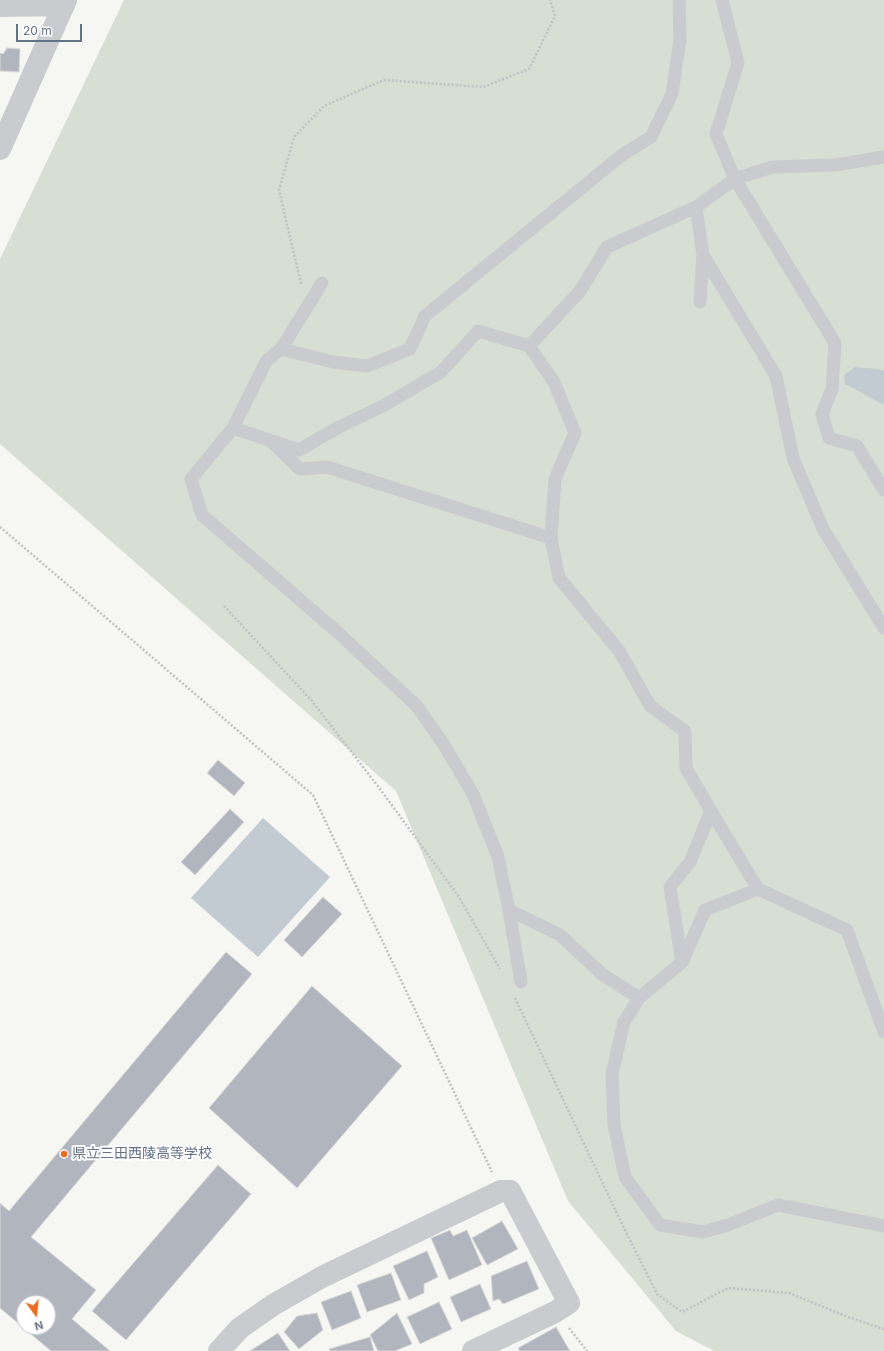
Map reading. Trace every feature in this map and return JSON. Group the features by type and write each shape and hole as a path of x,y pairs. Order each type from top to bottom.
{"street":[{"path":"0,6 65,3 1,144"},
{"path":"219,1351 240,1328 279,1301 322,1277 500,1191 510,1191 569,1303 555,1312 473,1351"}],"lane":[{"path":"281,349 333,362 367,366 410,349 425,316 622,155 651,137 672,94 680,39 679,0"},
{"path":"722,0 738,63 716,134 735,178 835,343 832,389 822,414 829,438 857,446 884,490"},
{"path":"529,346 580,291 607,247 696,207 735,178 772,167 834,165 884,157"},
{"path":"696,207 704,255 700,302"},
{"path":"704,255 776,376 793,458 820,522 827,536 884,628"},
{"path":"322,283 281,349 267,360 233,428 191,479 202,515 335,630 417,706 444,744 473,794 498,857 509,910 521,982"},
{"path":"233,428 299,450 339,427 383,406 441,372 478,331 529,346 554,382 574,433 555,479 551,538 559,578 620,652 650,706 685,731 686,768 758,890 847,930 884,1032"},
{"path":"270,441 300,469 327,467 551,538"},
{"path":"682,962 670,887 690,862 711,811"},
{"path":"758,890 705,910 682,962 639,998 624,1022 612,1074 614,1125 625,1177 660,1225 703,1232 728,1225 778,1204 884,1226"},
{"path":"509,910 560,934 602,974 639,998"}],"path":[{"path":"307,308 280,190 294,137 324,106 384,80 483,87 529,69 554,16 550,0"},
{"path":"0,527 313,795 500,1191"},
{"path":"224,606 312,701 380,789 459,897 500,970"},
{"path":"515,997 622,1224 657,1294 682,1312 728,1288 789,1293 848,1317 884,1328"},
{"path":"555,1312 587,1351"}],"shaded area":[{"path":"124,0 884,0 884,1351 714,1351 676,1331 568,1201 396,791 0,444 0,259"},
{"path":"855,367 879,369 884,371 884,405 845,384 844,375"},
{"path":"263,818 330,877 258,957 191,898"}],"building":[{"path":"7,48 20,49 19,72 0,71 0,53 3,54"},
{"path":"218,760 245,783 234,796 207,773"},
{"path":"230,809 244,822 195,875 181,862"},
{"path":"323,897 342,914 302,957 284,940"},
{"path":"226,952 252,974 31,1237 96,1290 72,1319 110,1351 51,1351 32,1335 56,1335 56,1295 16,1295 16,1321 0,1308 0,1203 9,1211"},
{"path":"312,986 402,1066 297,1188 209,1108"},
{"path":"218,1165 251,1194 126,1340 92,1311"},
{"path":"502,1221 518,1249 487,1265 472,1238"},
{"path":"450,1230 453,1236 467,1230 482,1265 449,1280 431,1238"},
{"path":"427,1251 438,1277 424,1284 424,1293 409,1300 393,1266"},
{"path":"527,1261 539,1289 503,1304 499,1299 493,1301 491,1276"},
{"path":"391,1273 401,1300 367,1312 357,1285"},
{"path":"480,1284 491,1309 461,1322 450,1297"},
{"path":"351,1291 361,1318 332,1330 321,1302"},
{"path":"439,1302 452,1329 420,1344 407,1317"},
{"path":"317,1313 323,1330 299,1349 284,1332 297,1316"},
{"path":"397,1313 412,1344 395,1351 378,1351 370,1335"},
{"path":"556,1327 570,1351 520,1351 518,1348"},
{"path":"278,1333 290,1351 250,1351"},
{"path":"370,1337 374,1351 330,1351 329,1349"}],"place":[{"name":"県立三田西陵高等学校","path":"64,1154"}]}
